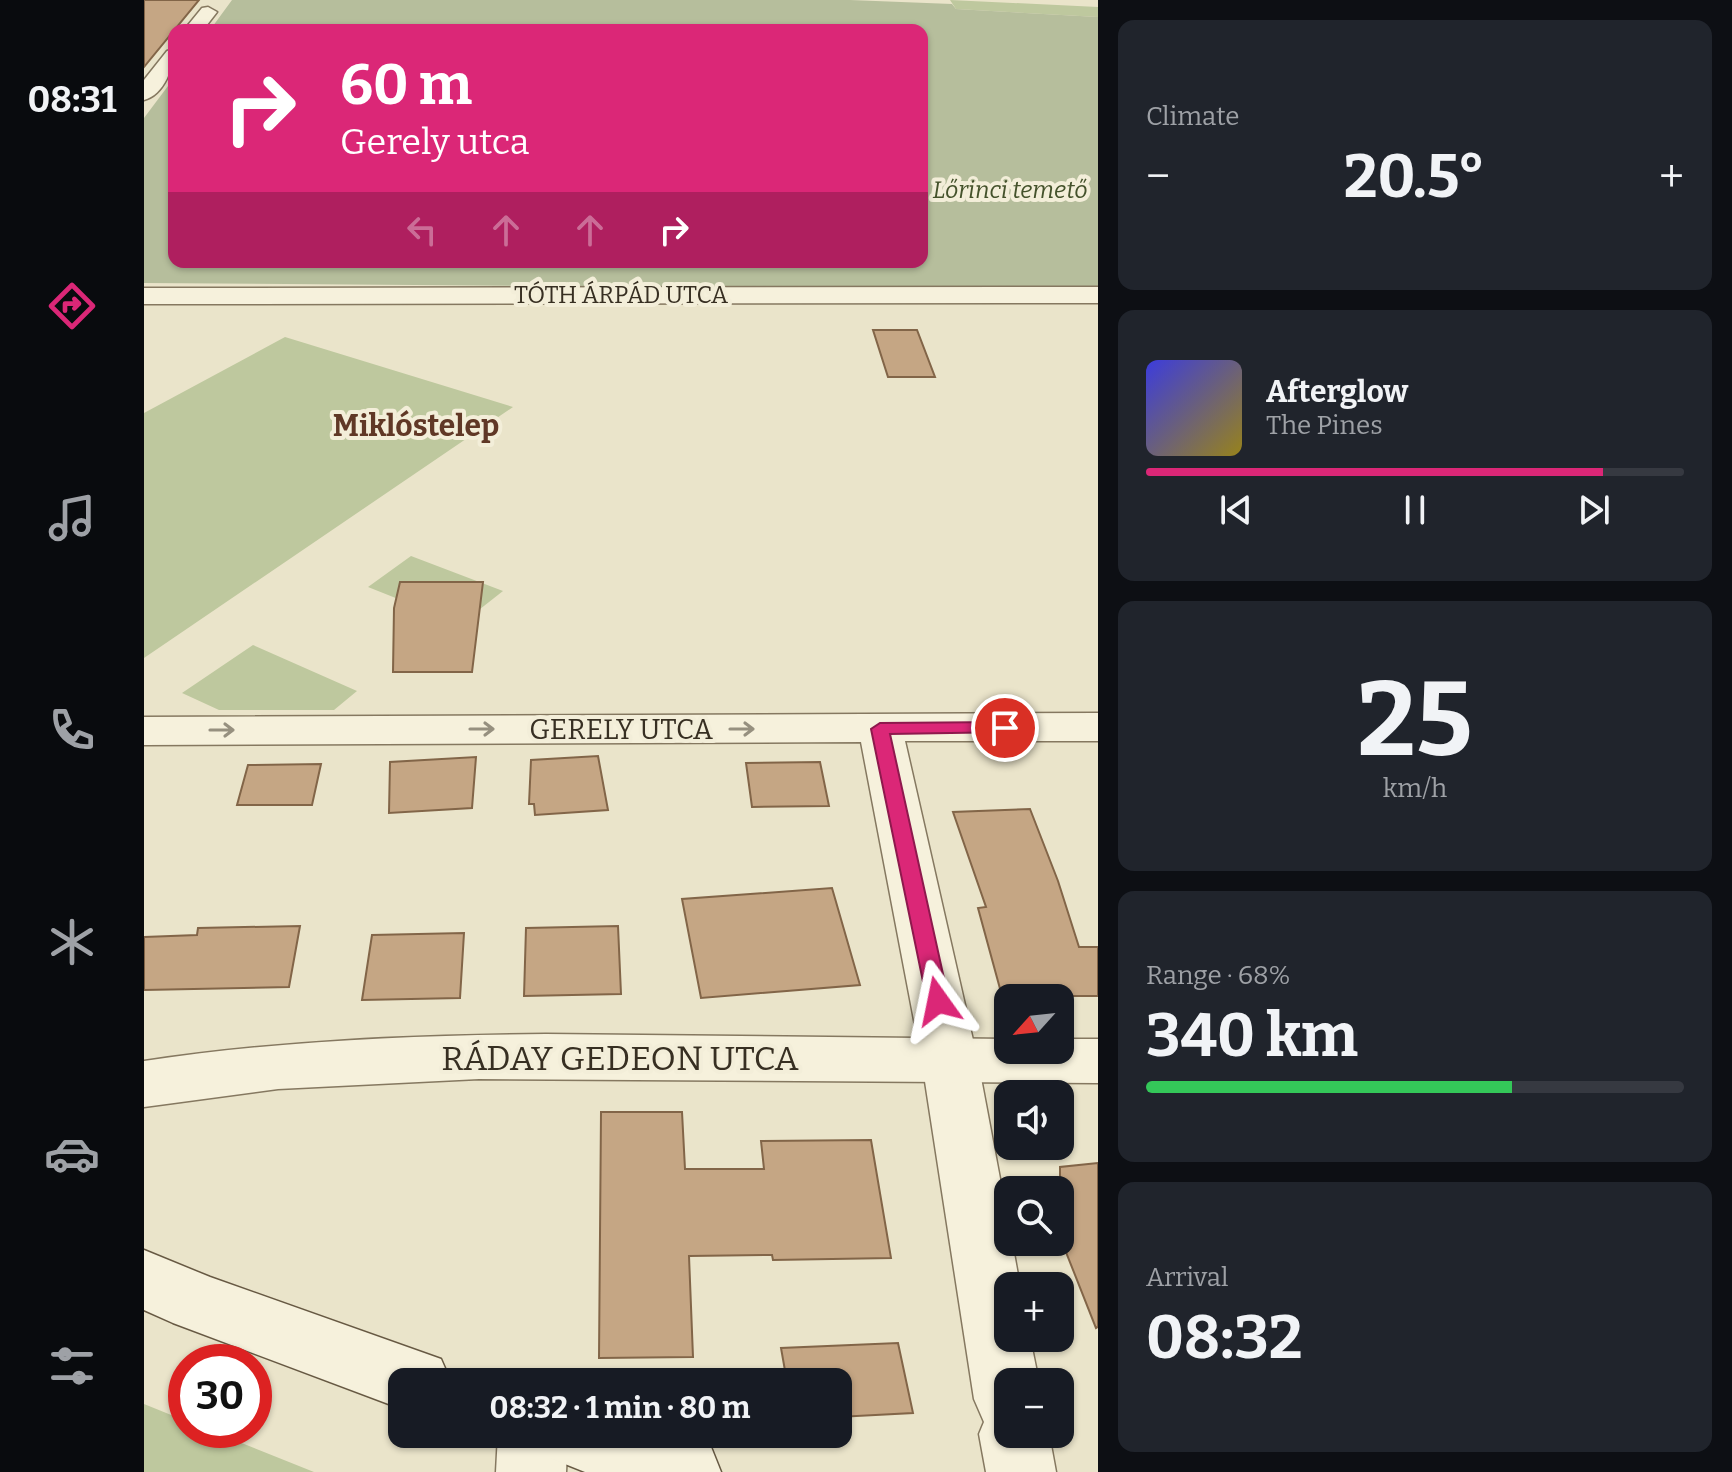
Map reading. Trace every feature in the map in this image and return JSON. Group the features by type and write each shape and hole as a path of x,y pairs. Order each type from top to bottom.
{"street":[{"path":"198,24 208,12"},
{"path":"144,94 168,63"},
{"name":"TÓTH ÁRPÁD UTCA","path":"144,296 1098,295"},
{"name":"GERELY UTCA","path":"144,731 1098,727"},
{"path":"880,729 950,1062 1003,1368"},
{"name":"RÁDAY GEDEON UTCA","path":"144,1084 319,1061 473,1054 950,1062 1098,1061"},
{"path":"161,1293 388,1372"},
{"path":"531,1472 532,1448"},
{"path":"615,1448 686,1472"},
{"path":"1017,1448 1021,1472"}],"green space":[{"name":"Lőrinci temető","path":"232,0 850,0 952,4 956,9 1098,17 1098,290 144,283 144,118 168,86 168,268 928,268 928,24 214,24"},
{"path":"950,0 1098,7 1098,17 956,9"},
{"path":"285,337 513,407 144,658 144,413"},
{"path":"411,556 503,591 461,624 368,587"},
{"path":"253,645 357,691 334,710 219,710 182,693"},
{"path":"144,1404 168,1414 168,1448 254,1448 314,1472 144,1472"}],"building":[{"path":"144,0 199,0 179,24 168,24 168,38 144,67"},
{"path":"873,330 917,330 935,377 888,377"},
{"path":"400,582 483,582 472,672 393,672 394,608"},
{"path":"598,756 608,810 535,815 534,804 529,804 531,760"},
{"path":"476,757 472,808 389,813 390,762"},
{"path":"820,762 829,806 752,807 746,763"},
{"path":"321,764 312,805 237,805 248,765"},
{"path":"1030,809 1079,947 1098,947 1098,996 1074,996 1074,984 999,984 978,908 986,907 953,812"},
{"path":"832,888 860,985 701,998 682,899"},
{"path":"300,926 289,987 144,990 144,937 197,935 198,928"},
{"path":"618,926 621,994 524,996 526,928"},
{"path":"464,933 460,998 362,1000 372,935"},
{"path":"601,1112 682,1112 685,1169 764,1169 761,1141 871,1140 891,1258 773,1260 772,1255 689,1256 693,1357 599,1358"},
{"path":"1098,1163 1096,1328 1068,1256 1074,1256 1074,1176 1060,1176 1060,1167"},
{"path":"898,1343 913,1413 852,1416 852,1368 785,1368 781,1348"}],"district":[{"name":"Miklóstelep","path":"416,426"}],"route":[{"path":"938,1001 880,729 1005,728"}]}
